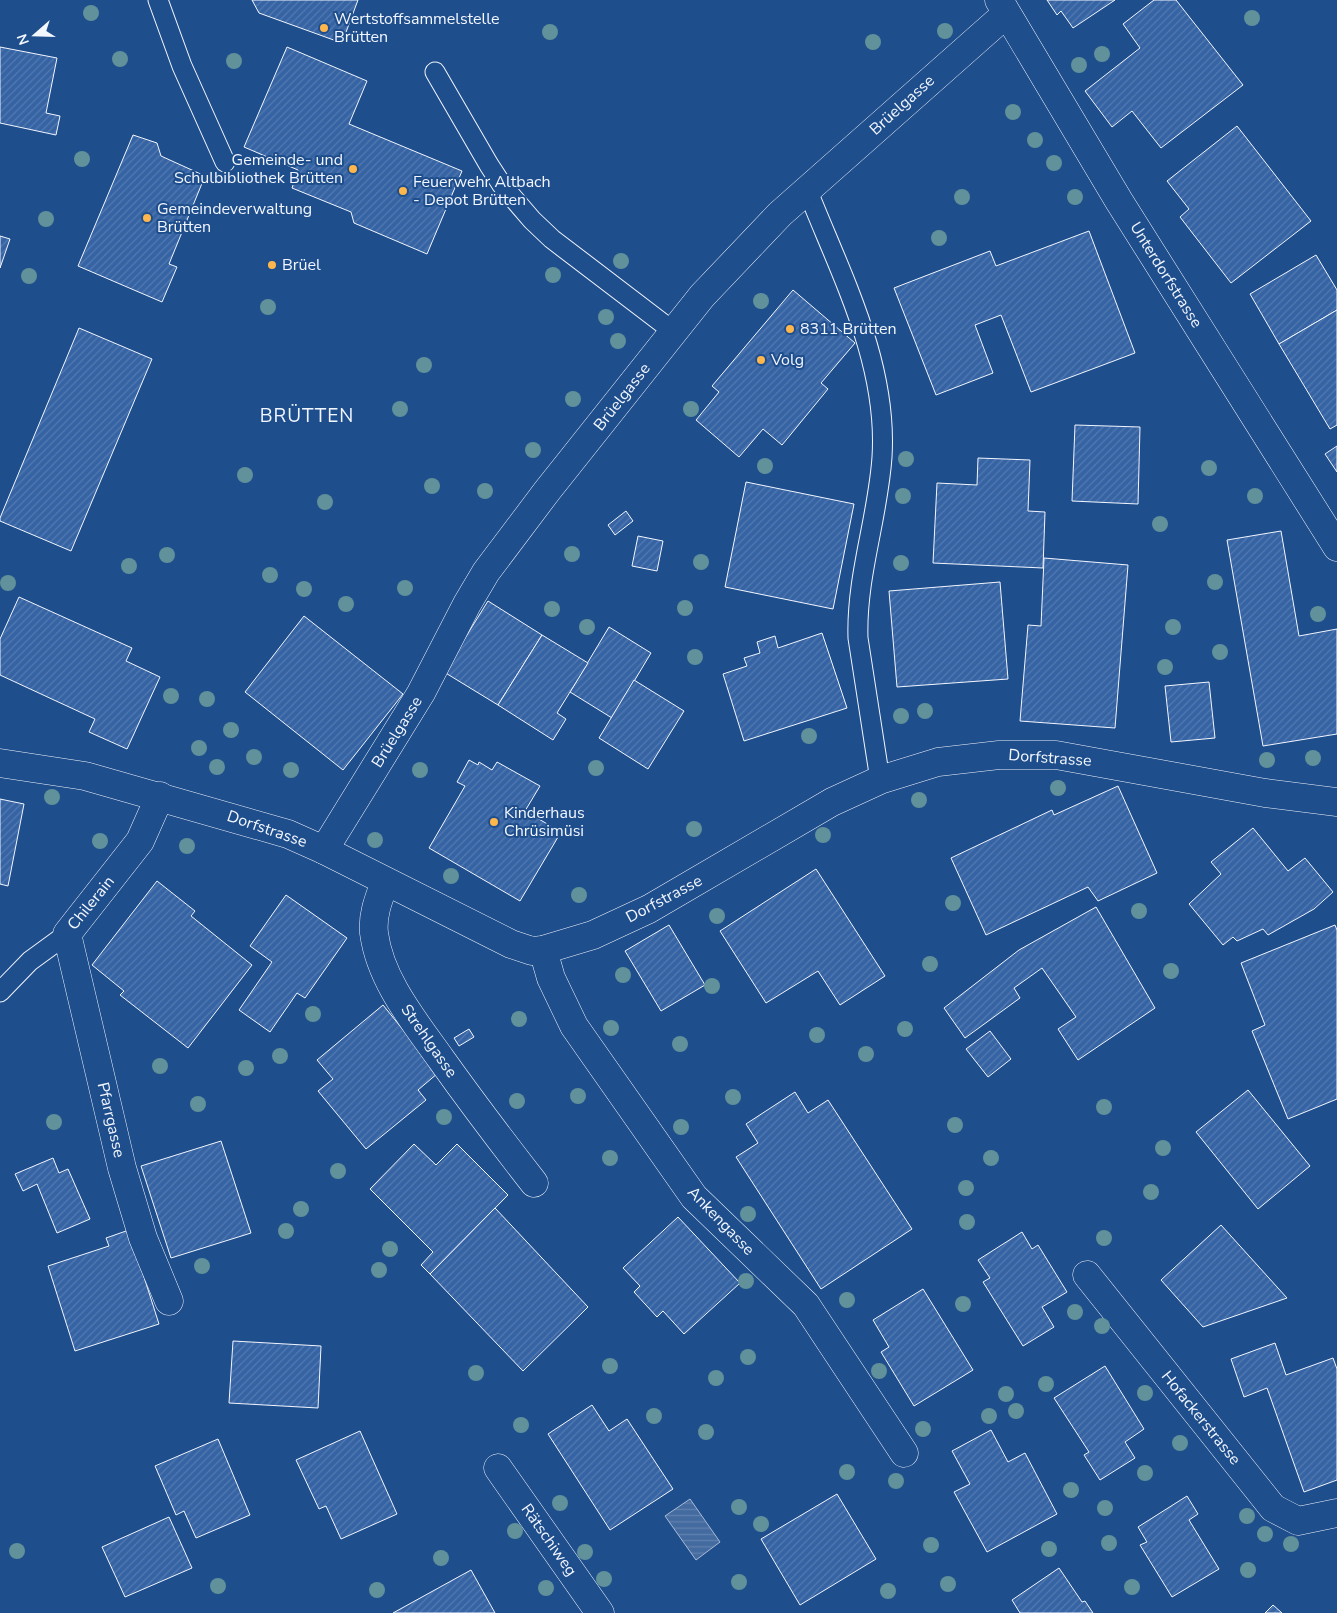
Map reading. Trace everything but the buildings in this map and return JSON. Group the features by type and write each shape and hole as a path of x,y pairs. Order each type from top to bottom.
{"street":[{"name":"Brüelgasse","path":"324,850 421,693 467,604 486,572 547,491 674,332 730,265 807,189 1003,7"},
{"name":"Unterdorfstrasse","path":"1003,7 1125,209 1337,547"},
{"name":"Dorfstrasse","path":"0,763 64,771 256,824 324,850 511,944 532,951 543,950 578,940 649,909 832,802 880,780 938,762 976,756 1056,755 1266,793 1337,802"},
{"name":"Chilerain","path":"67,934 140,841 160,796"},
{"name":"Strehlgasse","path":"385,882 376,905 374,930 385,973 448,1069 534,1183"},
{"name":"Pfarrgasse","path":"67,934 122,1168 143,1238 169,1302"},
{"name":"Ankengasse","path":"543,950 555,987 574,1026 694,1197 806,1305 904,1453"},
{"name":"Hofackerstrasse","path":"1087,1275 1273,1508 1298,1521 1337,1513"},
{"name":"Rätschiweg","path":"498,1468 600,1613"}],"lane":[{"path":"158,0 182,66 225,162"},
{"path":"435,72 493,172 532,220 552,239 674,332"},
{"path":"807,189 864,335 879,391 882,458 861,578 857,615 860,653 880,780"},
{"name":"Chilerain","path":"0,992 30,961 67,934"}],"water":[{"path":"690,1499 720,1542 696,1560 665,1516"}],"place":[{"name":"Wertstoffsammelstelle Brütten","path":"324,28"},
{"name":"Gemeinde- und Schulbibliothek Brütten","path":"353,169"},
{"name":"Feuerwehr Altbach - Depot Brütten","path":"403,191"},
{"name":"Gemeindeverwaltung Brütten","path":"147,218"},
{"name":"Brüel","path":"272,265"},
{"name":"8311 Brütten","path":"790,329"},
{"name":"Volg","path":"761,360"},
{"name":"Kinderhaus Chrüsimüsi","path":"494,822"}],"district":[{"name":"BRÜTTEN","path":"307,416"}]}
